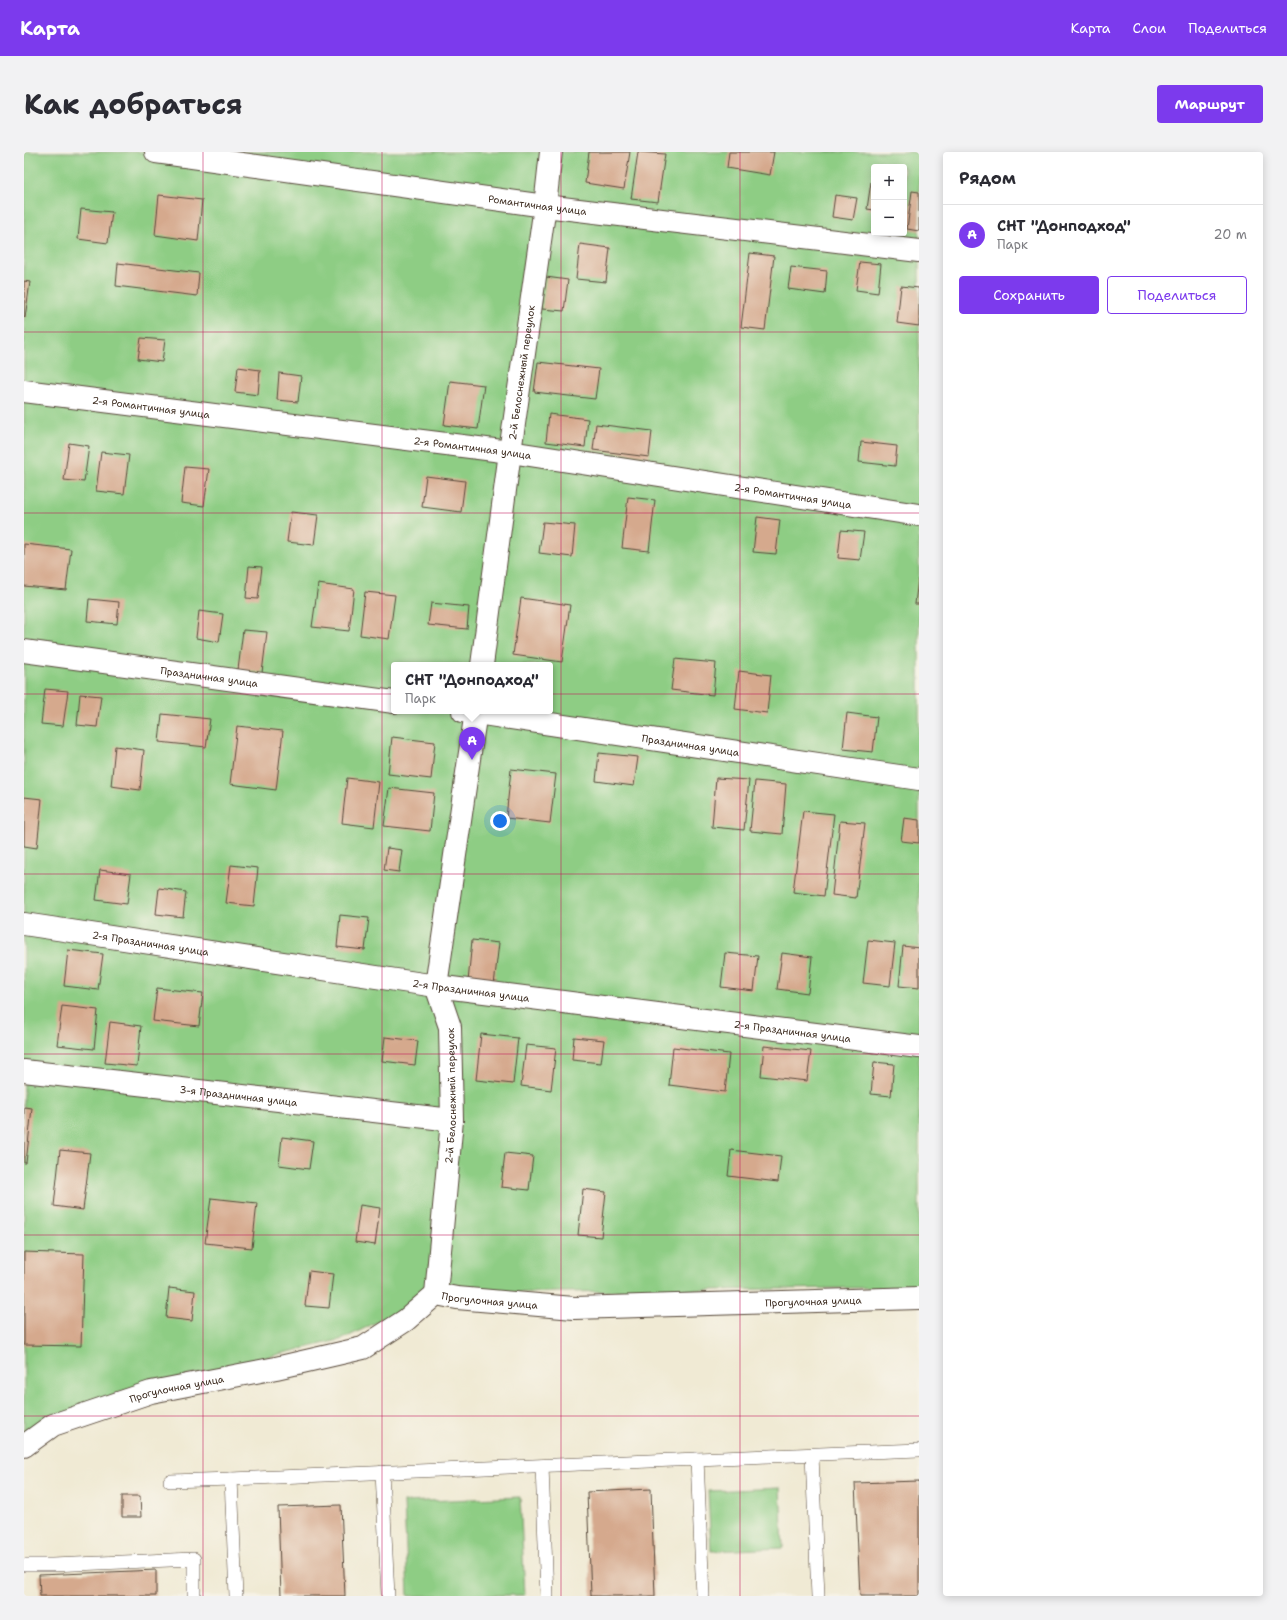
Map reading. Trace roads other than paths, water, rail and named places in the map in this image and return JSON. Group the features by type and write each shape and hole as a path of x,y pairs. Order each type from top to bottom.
{"street":[{"name":"Романтичная улица","path":"156,152 545,206 919,251"},
{"name":"2-й Белоснежный переулок","path":"482,662 510,452 545,206 551,152"},
{"name":"2-я Романтичная улица","path":"24,391 510,452 919,516"},
{"name":"Праздничная улица","path":"24,651 391,702"},
{"name":"2-й Белоснежный переулок","path":"436,1294 452,1120 450,1027 436,986 471,714"},
{"name":"Праздничная улица","path":"484,714 919,779"},
{"name":"2-я Праздничная улица","path":"24,924 436,986 919,1047"},
{"name":"3-я Праздничная улица","path":"24,1071 452,1120"},
{"name":"Прогулочная улица","path":"24,1446 53,1425 151,1392 276,1368 363,1348 406,1320 436,1294 457,1298 574,1308 919,1298"}],"lane":[{"path":"170,1481 919,1450"},
{"path":"812,1454 818,1596"},
{"path":"697,1459 703,1596"},
{"path":"542,1466 547,1596"},
{"path":"382,1472 388,1596"},
{"path":"231,1479 236,1596"},
{"path":"24,1565 194,1559 194,1596"}],"place":[{"name":"СНТ \"Донподход\"","path":"472,760"}]}
